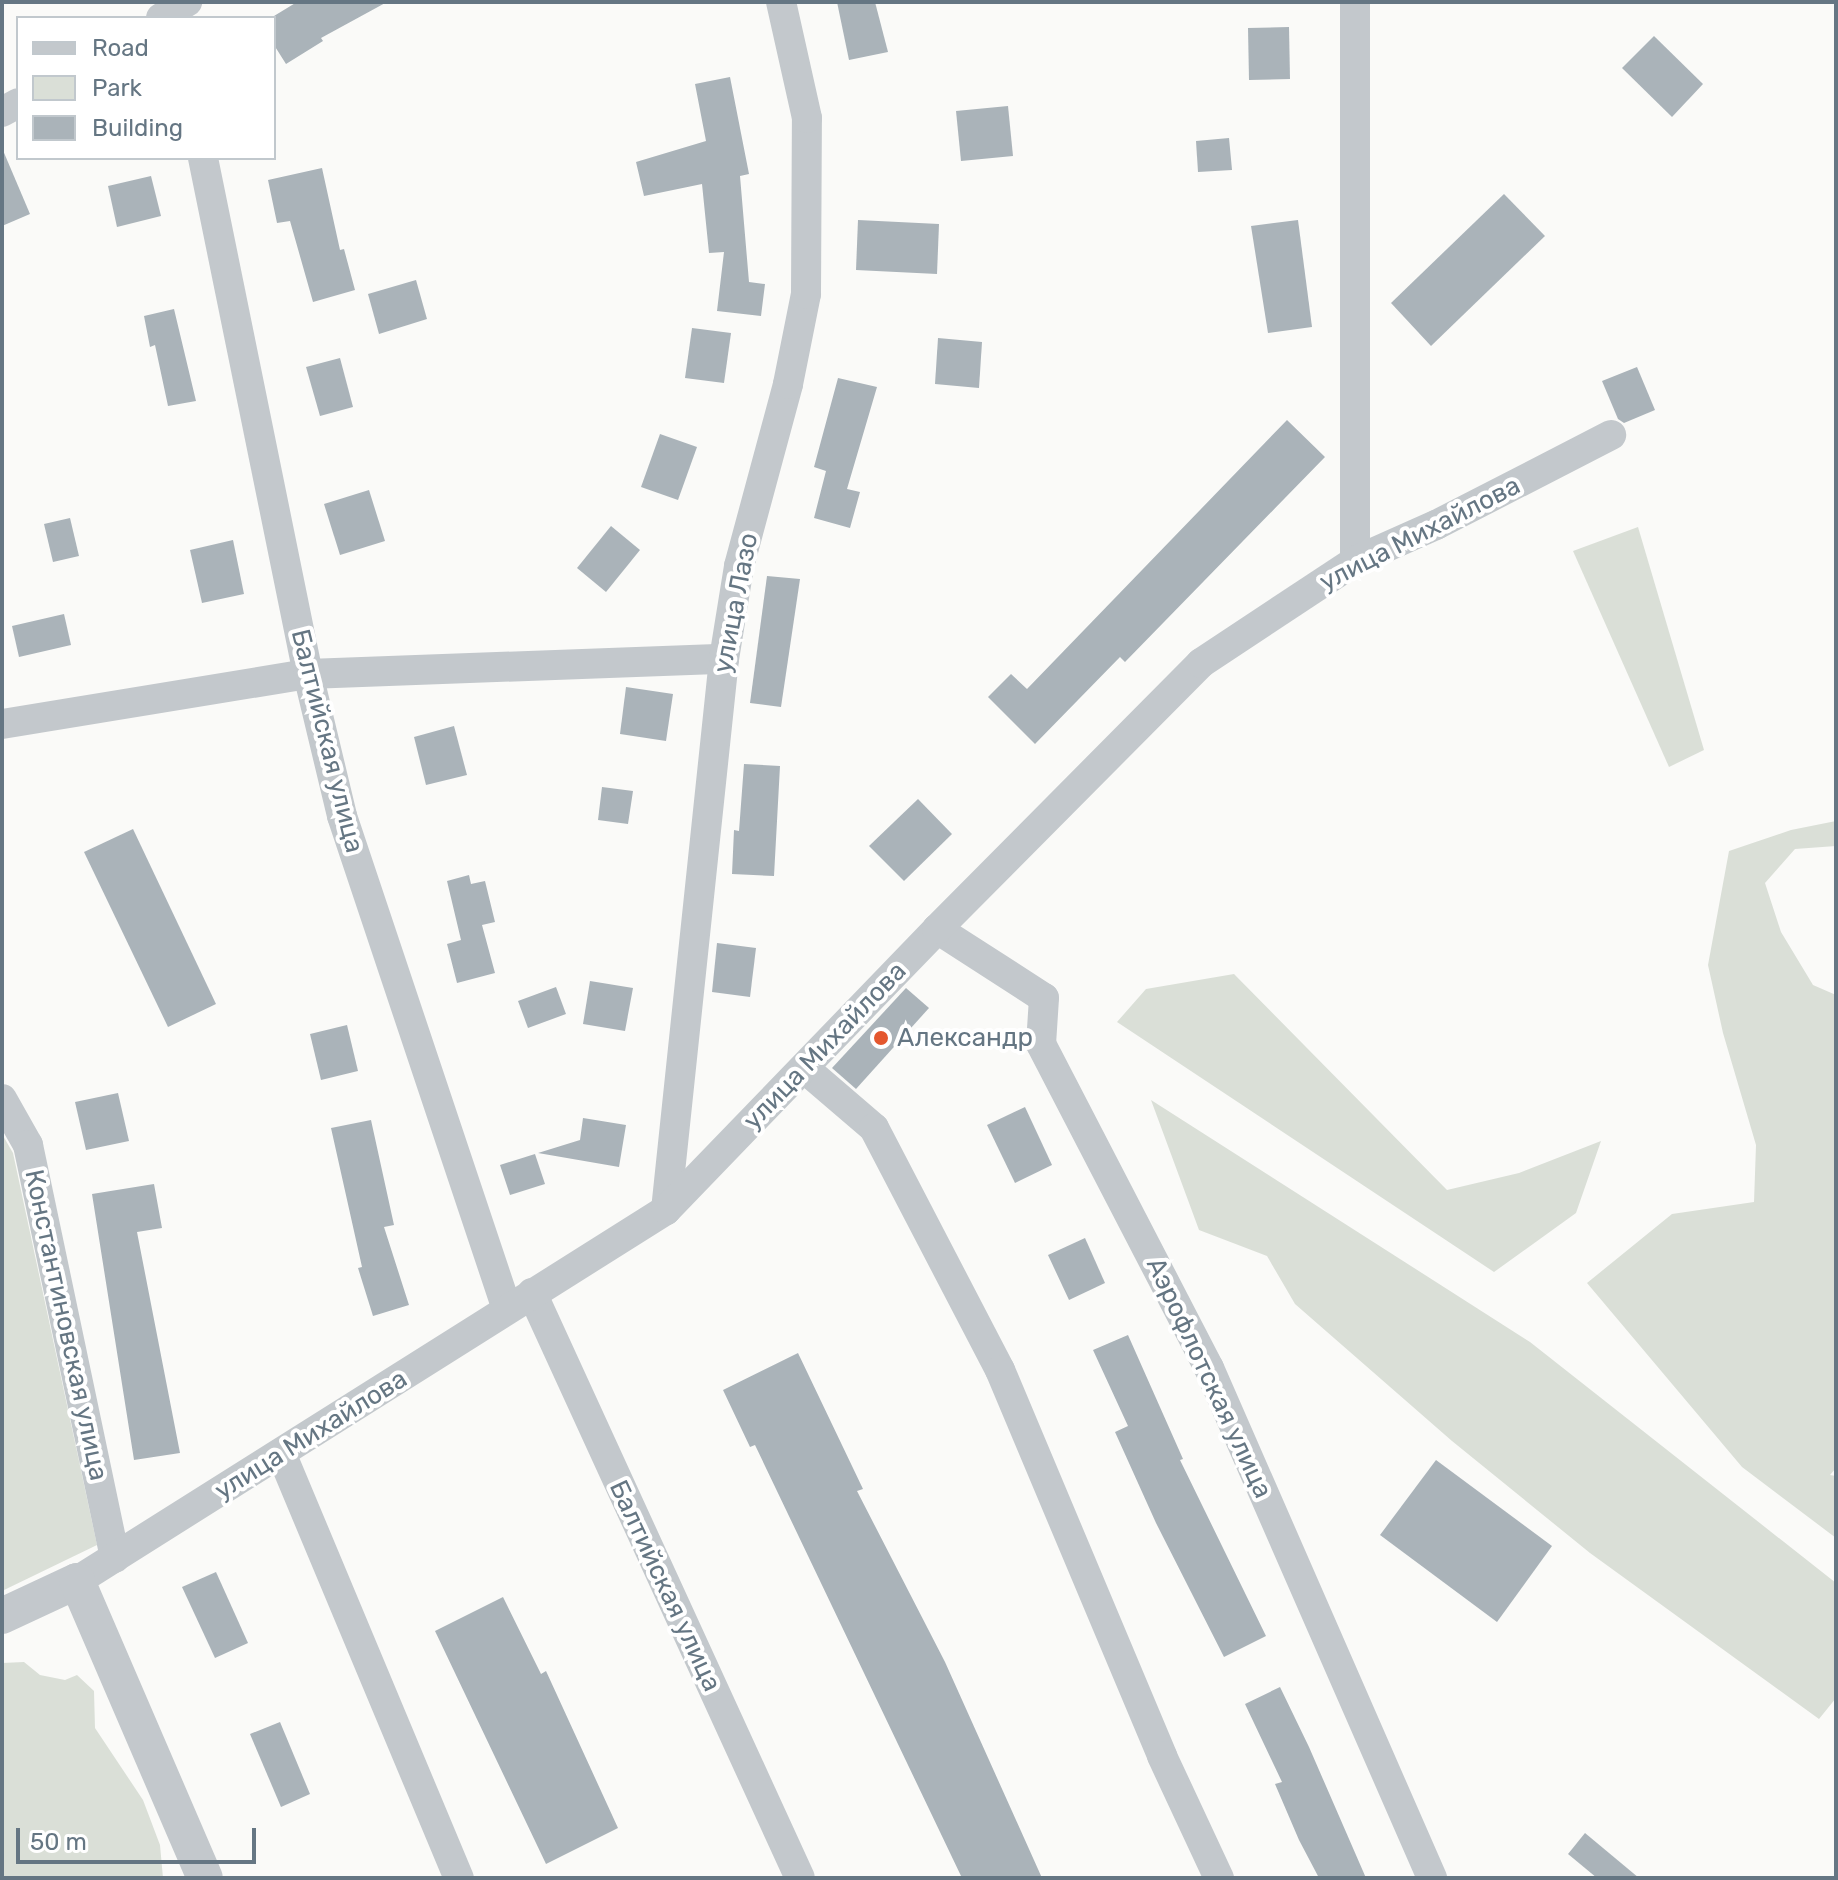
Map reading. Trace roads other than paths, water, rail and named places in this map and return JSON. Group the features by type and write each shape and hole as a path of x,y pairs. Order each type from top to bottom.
{"street":[{"name":"улица Лазо","path":"666,1210 724,659 739,566 788,384 806,294 807,118 781,2"},
{"path":"1355,2 1355,561"},
{"name":"Балтийская улица","path":"203,160 308,674 342,816 519,1301 800,1878"},
{"name":"улица Михайлова","path":"2,1616 77,1581 115,1558 666,1210 937,929 1201,663 1355,561 1436,525 1611,435"},
{"path":"2,724 308,674 724,659"},
{"name":"Аэрофлотская улица","path":"937,929 1044,998 1041,1044 1209,1368 1432,1878"},
{"path":"804,1068 874,1128 1000,1370 1162,1756 1219,1878"},
{"name":"Константиновская улица","path":"2,1099 28,1145 115,1558"},
{"path":"281,1453 459,1878"},
{"path":"77,1581 205,1878"}],"place":[{"name":"Александр","path":"881,1038"}]}
